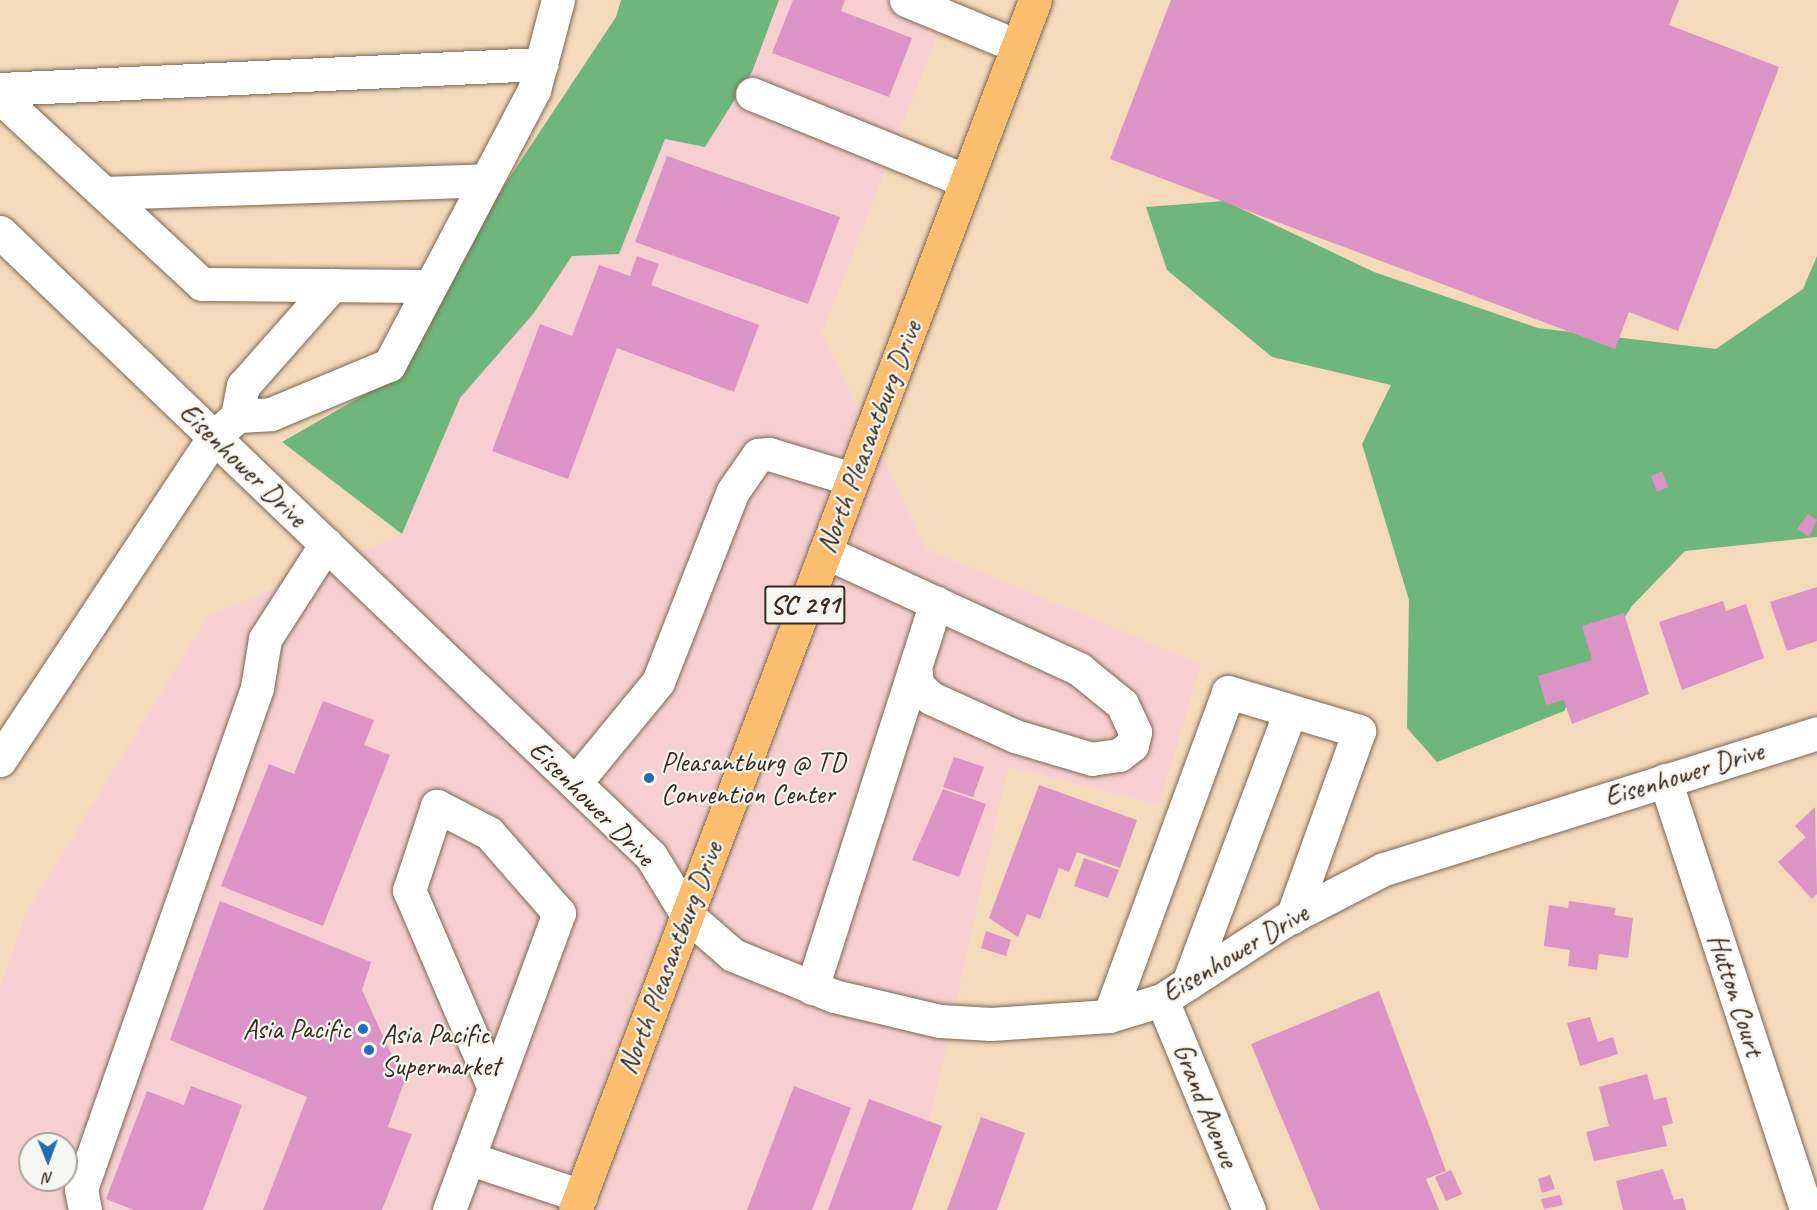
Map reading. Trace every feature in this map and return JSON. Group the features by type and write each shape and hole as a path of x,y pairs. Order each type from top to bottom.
{"main road":[{"name":"North Pleasantburg Drive","path":"578,1203 1035,0"}],"street":[{"path":"225,426 271,414 389,365 534,90 558,0"},
{"path":"906,0 1017,46"},
{"path":"0,89 541,64"},
{"path":"752,94 966,181"},
{"path":"0,97 202,284 430,286"},
{"path":"104,193 486,180"},
{"name":"Eisenhower Drive","path":"0,232 225,426 326,544 651,856 687,915 733,955 812,988 940,1021 991,1024 1109,1016 1175,991 1293,917 1384,868 1817,733"},
{"path":"0,760 225,426 243,386 332,285"},
{"path":"575,783 658,682 733,491 758,455 769,453 852,479"},
{"path":"85,1210 81,1189 257,688 265,639 326,544"},
{"path":"825,552 1079,669 1122,704 1135,732 1132,745 1119,755 1092,759 1015,736 931,698 917,685 916,673"},
{"path":"812,988 916,673 936,602"},
{"path":"1109,1016 1228,692 1290,712 1359,730 1293,917"},
{"path":"1175,991 1290,712"},
{"name":"Hutton Court","path":"1665,780 1806,1210"},
{"path":"449,1210 559,913 489,833 437,806 409,890 494,1088"},
{"name":"Grand Avenue","path":"1175,991 1249,1210"},
{"path":"468,1158 578,1203"}],"shaded area":[{"path":"779,0 951,0 822,334 927,549 1201,664 1159,805 1008,767 910,1210 0,1210 0,987 26,913 208,616 402,534 460,398 534,313 572,256 619,253 665,138 752,72"}],"green space":[{"path":"621,0 779,0 752,72 705,147 665,139 619,254 572,256 534,313 460,398 402,534 282,442 395,377 466,243 616,17"},
{"path":"1225,201 1374,272 1538,328 1716,349 1803,289 1817,256 1817,537 1685,551 1632,606 1564,711 1437,762 1407,728 1409,600 1362,444 1391,385 1272,357 1167,270 1146,207"}],"building":[{"path":"793,0 845,0 841,11 912,38 889,97 772,53"},
{"path":"1171,0 1679,0 1669,25 1779,67 1678,331 1629,312 1615,349 1110,159"},
{"path":"667,156 840,217 808,304 635,242"},
{"path":"637,256 659,264 651,285 759,325 734,392 617,348 568,479 492,451 540,324 572,336 599,265 630,276"},
{"path":"1662,471 1668,487 1657,492 1651,476"},
{"path":"1808,514 1817,520 1809,537 1797,529"},
{"path":"1817,587 1817,641 1787,651 1770,602"},
{"path":"1723,601 1726,611 1746,604 1764,658 1682,690 1659,622"},
{"path":"1624,613 1649,694 1572,724 1564,700 1546,705 1538,676 1592,660 1582,626"},
{"path":"323,701 374,720 364,745 390,755 323,926 221,886 269,764 294,774"},
{"path":"954,757 984,767 973,797 943,787"},
{"path":"1039,785 1137,820 1120,868 1077,852 1069,872 1059,868 1040,919 1027,914 1018,937 989,918"},
{"path":"943,789 986,804 959,877 912,860"},
{"path":"1815,807 1817,894 1812,899 1778,862 1806,837 1795,826"},
{"path":"1084,858 1119,870 1108,898 1074,886"},
{"path":"220,901 371,962 362,990 404,1082 388,1127 412,1134 382,1210 263,1210 307,1097 170,1040"},
{"path":"1569,901 1616,908 1614,915 1633,918 1628,958 1599,954 1597,970 1568,966 1570,950 1544,946 1549,905 1568,908"},
{"path":"986,931 1011,940 1006,956 981,948"},
{"path":"1379,991 1446,1171 1426,1179 1439,1210 1320,1210 1251,1044"},
{"path":"1590,1017 1598,1042 1613,1037 1618,1054 1580,1066 1567,1023"},
{"path":"1647,1074 1654,1100 1666,1097 1673,1123 1662,1126 1667,1146 1594,1161 1586,1132 1609,1126 1599,1087"},
{"path":"191,1086 242,1105 203,1210 134,1210 106,1199 147,1091 184,1105"},
{"path":"794,1086 851,1108 812,1210 747,1210"},
{"path":"869,1099 942,1126 912,1210 828,1210"},
{"path":"981,1117 1025,1133 997,1210 947,1210"},
{"path":"1663,1169 1674,1200 1683,1198 1686,1210 1623,1210 1616,1181"},
{"path":"1451,1170 1462,1194 1446,1201 1435,1177"},
{"path":"1550,1175 1555,1189 1542,1193 1538,1179"},
{"path":"1560,1195 1563,1205 1544,1209 1541,1199"}],"place":[{"name":"Pleasantburg @ TD Convention Center","path":"649,778"},
{"name":"Asia Pacific","path":"363,1029"},
{"name":"Asia Pacific Supermarket","path":"369,1050"}]}
